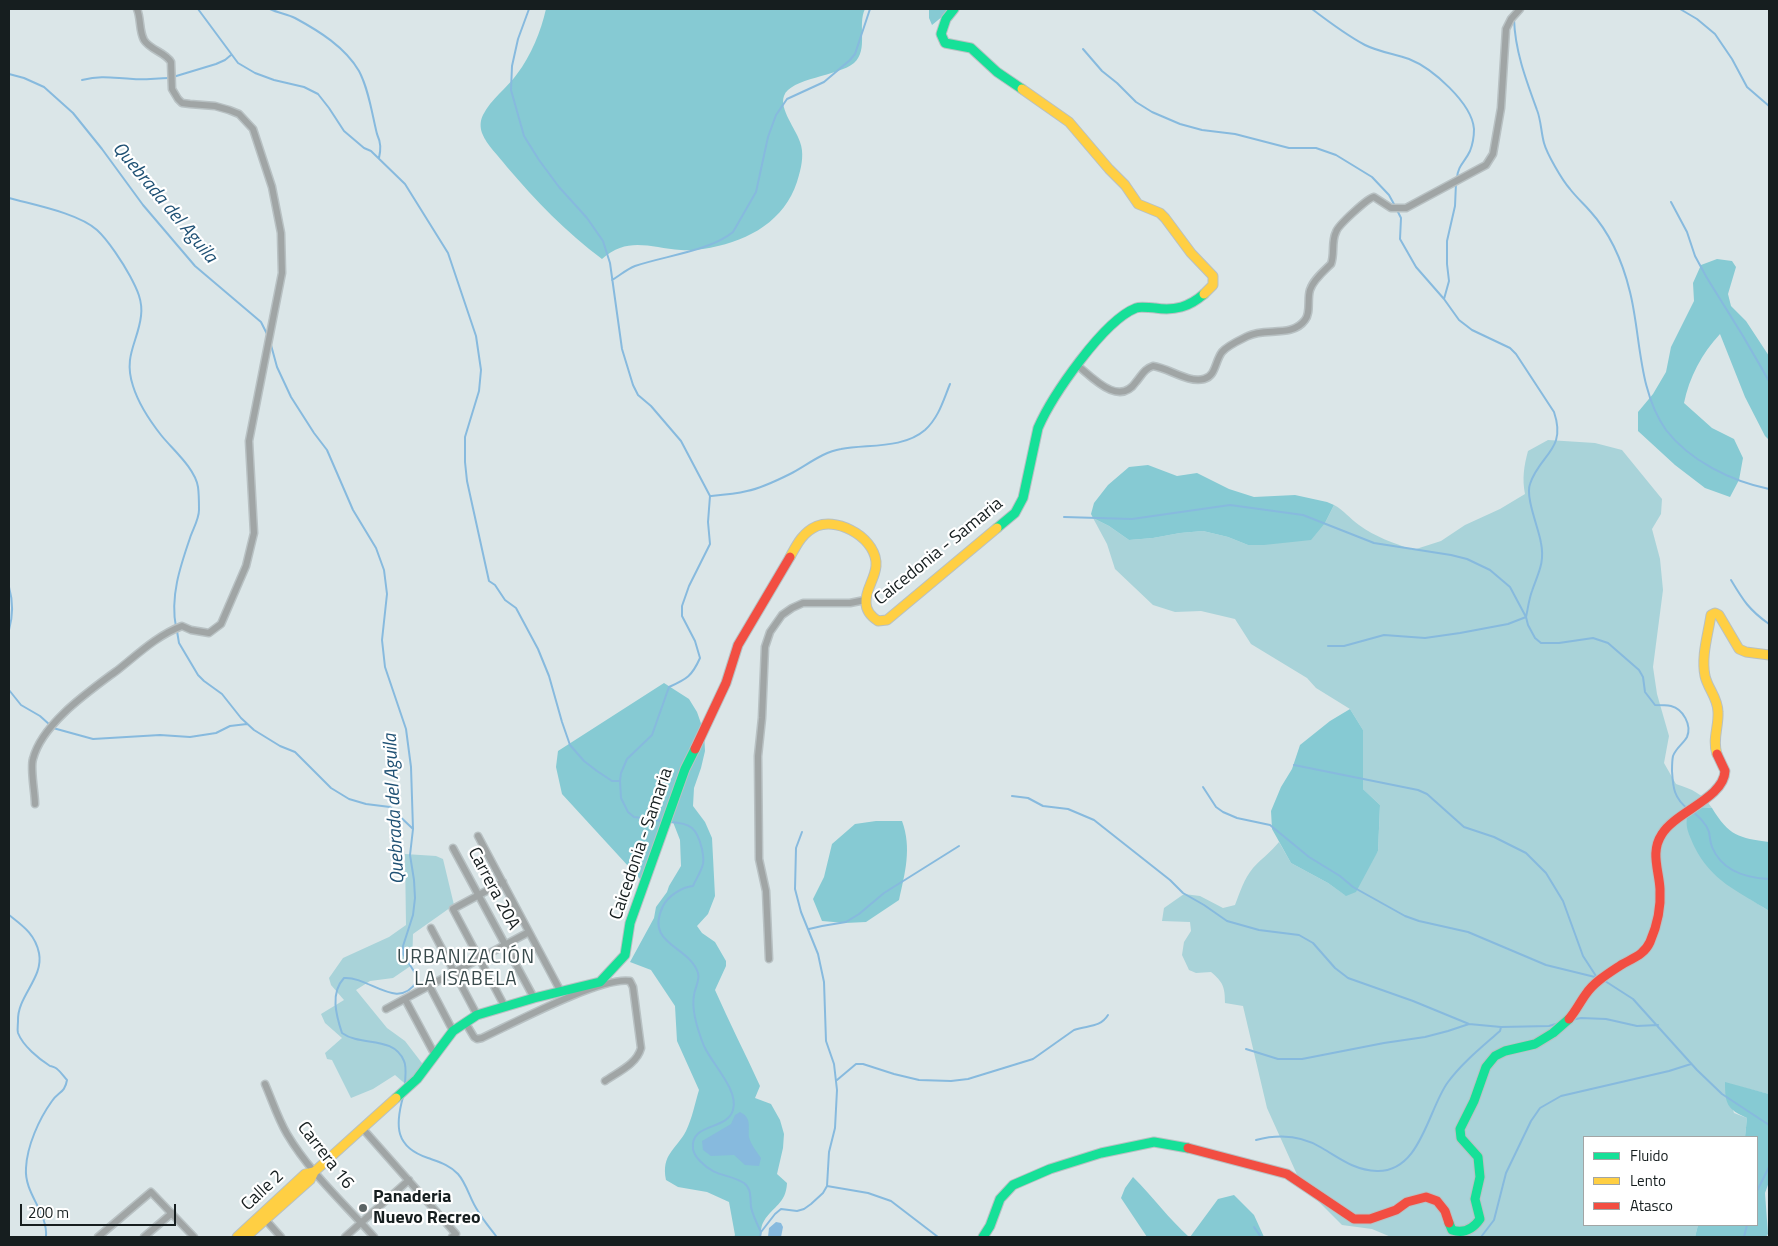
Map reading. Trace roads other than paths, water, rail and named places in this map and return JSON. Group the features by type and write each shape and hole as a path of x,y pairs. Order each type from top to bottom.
{"street":[{"path":"36,804 32,760 41,740 71,706 159,638 182,626 202,633 209,633 221,624 246,566 254,533 249,442 282,273 282,233 272,187 256,137 239,114 229,110 182,103 174,95 171,62 145,42 137,9"},
{"name":"Caicedonia - Samaria","path":"363,1129 417,1079 453,1031 465,1022 477,1015 534,998 600,982 608,976 625,955 630,923 685,769 726,683 738,645 801,537 808,531 826,524 841,527 867,542 876,558 876,571 865,600 866,608 872,617 878,621 887,620 1015,513 1023,498 1038,428 1042,419 1102,332 1129,312 1141,307 1172,310 1184,307 1200,298 1213,285 1213,276 1191,252 1165,218 1160,213 1138,204 1125,185 1109,169 1070,122 997,72 971,48 945,43 941,34 946,19 954,9"},
{"path":"1077,366 1105,388 1122,393 1136,382 1148,367 1153,366 1193,380 1205,379 1209,378 1212,374 1222,352 1246,337 1253,333 1285,331 1303,322 1308,315 1310,289 1333,259 1336,231 1367,200 1374,197 1391,208 1406,208 1486,165 1490,160 1493,154 1501,108 1506,29 1511,19 1520,9"},
{"path":"768,958 766,891 759,858 758,756 762,718 765,647 770,632 782,614 792,608 803,603 850,603 865,600"},
{"path":"983,1237 990,1226 1000,1200 1013,1185 1050,1169 1101,1153 1154,1142 1199,1150 1287,1174 1354,1219 1370,1219 1396,1210 1407,1202 1426,1197 1437,1201 1445,1211 1452,1230 1462,1232 1477,1224 1480,1218 1475,1199 1480,1167 1478,1157 1462,1138 1460,1129 1478,1093 1484,1071 1490,1060 1497,1054 1505,1051 1533,1046 1552,1034 1570,1017 1590,988 1621,966 1638,957 1647,946 1658,911 1660,888 1655,855 1656,844 1663,832 1672,823 1713,792 1725,777 1725,768 1717,756 1714,744 1718,729 1718,707 1714,692 1707,683 1705,671 1710,615 1715,613 1720,615 1739,649 1746,652 1769,655"},
{"path":"478,836 561,992"},
{"name":"Carrera 20A","path":"453,848 534,998"},
{"path":"503,882 453,909 505,1007"},
{"path":"431,928 477,1015"},
{"path":"386,1009 530,932"},
{"path":"465,1022 477,1040 566,998 610,983 624,980 630,981 633,987 641,1048 640,1055 605,1081"},
{"path":"430,987 453,1031"},
{"path":"405,999 435,1055"},
{"name":"Carrera 16","path":"265,1084 286,1132 314,1172 374,1237"},
{"path":"363,1129 454,1235"},
{"name":"Calle 2","path":"246,1237 305,1174 314,1172 363,1129"},
{"path":"345,1237 408,1180"},
{"path":"100,1236 148,1192 154,1194 193,1237"},
{"path":"144,1237 172,1213"},
{"path":"263,1217 281,1237"},
{"name":"Calle 2","path":"237,1237 263,1217"}],"waterway":[{"path":"198,9 238,63 255,73 274,80 304,87 318,94 344,131 364,148 371,151 405,184 448,253 476,336 481,370 479,391 465,437 465,462 467,481 489,581 495,585 505,600 516,608 538,649 549,676 570,745 584,761 597,771 612,781 620,781"},
{"path":"270,9 292,17 313,28 331,40 353,62 359,71 368,94 380,143 379,158"},
{"path":"529,9 518,39 512,66 511,90 524,136 559,187 587,218 603,241 610,263 622,349 633,385 638,395 651,406 681,441 710,496 708,522 710,544 689,586 682,606 682,616 695,641 700,658 688,676 669,687 652,735 627,759 621,773 621,798 628,812 634,817 663,821"},
{"path":"612,280 635,266 712,244 733,232 756,192 768,137 776,115 787,99 824,82 850,60 855,54 870,9"},
{"path":"1312,9 1344,33 1365,45 1409,59 1429,70 1459,98 1472,119 1474,129 1471,149 1460,167 1457,178"},
{"path":"1680,9 1697,19 1715,34 1732,59 1747,87 1769,106"},
{"path":"1514,19 1519,54 1538,114 1546,148 1555,167 1567,185 1604,229 1624,270 1634,309 1645,381 1657,415 1666,430 1676,441 1699,460 1740,481 1769,489"},
{"path":"1083,49 1102,71 1136,102 1152,112 1180,124 1202,130 1235,134 1289,148 1316,148 1336,155 1372,177 1389,195 1395,206"},
{"path":"173,77 216,64 231,55"},
{"name":"Quebrada del Aguila","path":"9,74 44,87 73,113 143,205 195,266 261,322 267,334"},
{"path":"82,80 102,77 169,78"},
{"path":"1444,299 1449,281 1447,241 1455,206 1456,183"},
{"path":"9,198 55,210 89,224 101,234 119,258 137,290 141,311 130,358 130,375 133,386 141,405 153,424 192,473 198,490 198,517 183,560 175,593 174,616 176,627"},
{"path":"1671,202 1687,232 1695,256 1707,278 1769,381"},
{"path":"1397,210 1401,218 1400,239 1416,267 1444,299 1459,320 1472,330 1510,348 1516,354 1554,412 1557,425 1555,444 1534,474 1529,490 1529,497 1541,543 1542,556 1526,617"},
{"name":"Quebrada del Aguila","path":"271,345 277,367 291,397 327,450 353,510 376,548 384,570 387,594 382,640 385,667 406,729 411,767 413,829 410,855 415,898 413,915 403,946 403,954 415,973 417,981 409,990 401,993 392,993 354,979 344,978 337,990 336,1004 342,1033 358,1040 385,1044 399,1053 405,1063 405,1085"},
{"path":"710,496 753,490 774,482 821,456 834,451 896,443 916,436 934,420 950,384"},
{"path":"1064,517 1132,519 1230,505 1303,515 1374,543 1467,559 1490,570 1510,587 1535,638 1541,643 1559,643 1593,638 1608,643 1639,670 1643,677 1645,692 1655,705 1671,706 1683,714 1688,732 1687,737 1673,756 1672,771 1677,797 1688,809"},
{"path":"1731,580 1747,604 1769,624"},
{"path":"9,587 12,608 9,630"},
{"path":"1328,646 1344,646 1384,635 1425,638 1460,633 1508,624 1526,617"},
{"path":"177,631 179,643 198,675 222,694 241,718 254,730 280,746 295,752 331,788 349,799 366,804 390,807 413,829"},
{"path":"9,690 21,705 40,716 50,725"},
{"path":"53,728 93,739 160,735 190,737 216,733 230,726 247,724"},
{"path":"1294,765 1418,790 1427,794 1464,827 1494,837 1526,853 1546,873 1563,901 1583,956 1596,976"},
{"path":"1203,787 1216,807 1223,812 1237,818 1270,825 1309,857 1340,876 1353,887 1405,916 1468,932 1546,965 1599,978"},
{"path":"1012,796 1028,798 1043,806 1068,809 1094,820 1170,880 1183,893 1227,921 1259,930 1299,935 1313,943 1335,968 1348,978 1413,1001 1469,1024 1501,1027 1549,1026 1559,1023"},
{"path":"1692,811 1706,826 1712,847 1722,862 1743,875 1769,879"},
{"path":"670,822 688,825 695,831 702,849 703,862 693,886 684,888 665,902 659,919 659,929 663,937 686,956 698,973 693,1001 697,1027 704,1046 729,1086 734,1102 733,1110 729,1117 697,1134 693,1149 698,1159 711,1170 747,1185 753,1214 761,1232 760,1237"},
{"path":"761,1232 781,1209 797,1211 804,1209 823,1193 827,1186 829,1152 835,1128 837,1090 834,1064 826,1041 824,982 818,954 801,912 795,889 796,848 802,832"},
{"path":"809,929 846,922 859,914 884,893 959,846"},
{"path":"9,915 24,927 35,941 39,953 38,971 19,1012 18,1033 32,1052 57,1069 67,1080 65,1088 54,1098 38,1124 27,1160 26,1177 43,1219 46,1237"},
{"path":"1605,981 1633,999 1697,1070 1722,1094 1769,1125"},
{"path":"837,1080 856,1064 863,1064 919,1080 951,1081 968,1079 1033,1059 1074,1030 1097,1024 1108,1015"},
{"path":"1571,1020 1581,1018 1606,1019 1637,1026 1658,1025"},
{"path":"1246,1049 1278,1059 1302,1059 1425,1037 1469,1024"},
{"path":"1256,1140 1281,1136 1298,1138 1306,1140 1361,1169 1377,1171 1392,1169 1404,1161 1414,1150 1448,1082 1466,1061 1500,1031 1501,1027"},
{"path":"1481,1237 1494,1220 1506,1173 1531,1121 1540,1108 1561,1096 1669,1071 1691,1064"},
{"name":"Quebrada del Aguila","path":"403,1097 399,1117 400,1134 403,1142 417,1153 444,1164 458,1174 464,1182 475,1207 496,1237"},
{"path":"1758,1189 1769,1167"},
{"path":"827,1186 868,1193 891,1201 938,1237"},
{"path":"1744,1237 1747,1226"},
{"path":"1254,1227 1261,1237"}],"place":[{"name":"Panaderia Nuevo Recreo","path":"363,1208"}],"district":[{"name":"URBANIZACIÓN LA ISABELA","path":"466,969"}]}
